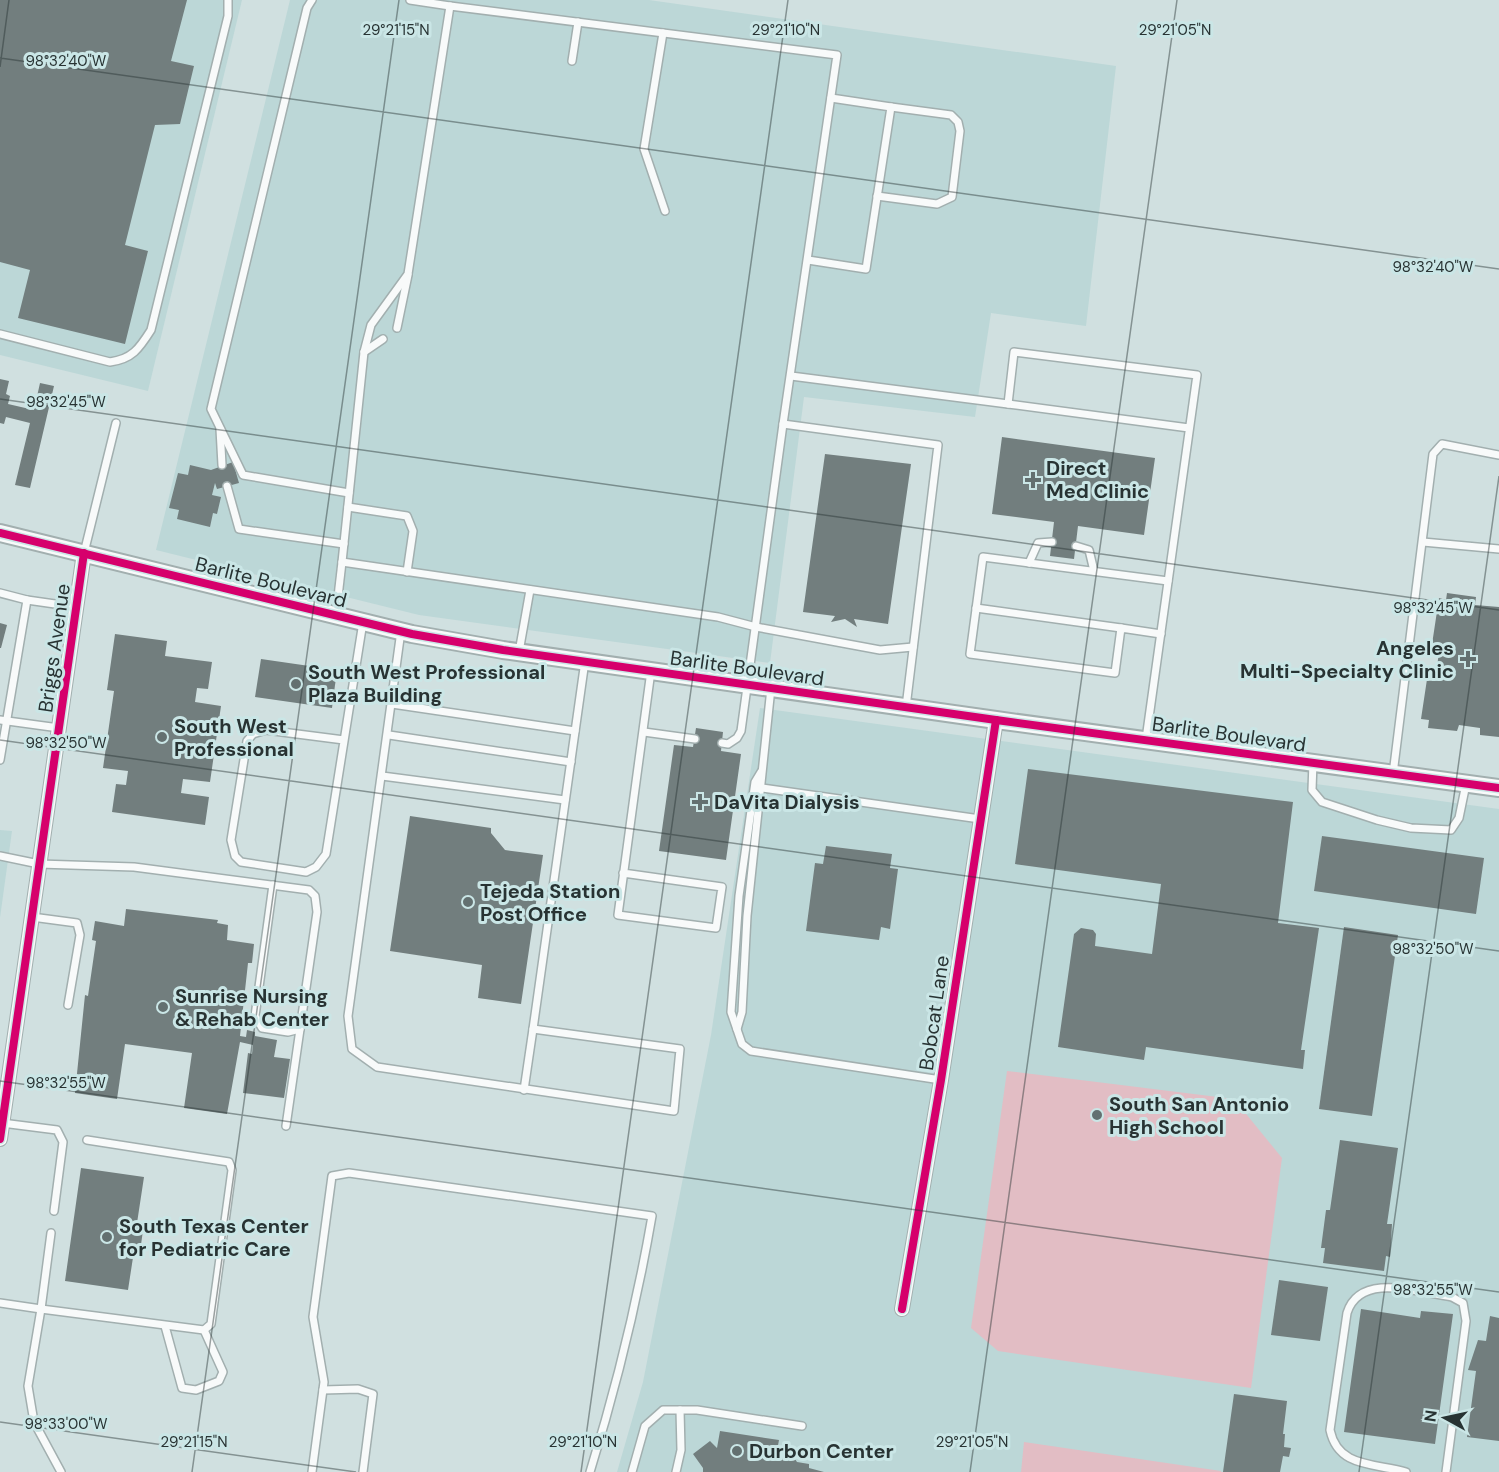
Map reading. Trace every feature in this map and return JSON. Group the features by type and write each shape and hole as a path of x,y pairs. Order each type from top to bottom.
{"street":[{"name":"Barlite Boulevard","path":"0,532 401,631 519,652 1499,788"},
{"name":"Briggs Avenue","path":"0,1139 84,553"},
{"name":"Bobcat Lane","path":"902,1310 941,1080 996,720"}],"lane":[{"path":"0,334 110,362 123,360 137,352 151,330 225,27 228,0"},
{"path":"312,0 307,8 211,409 243,475 349,493"},
{"path":"410,0 837,55 783,424 749,684 741,731 737,738 728,744 722,743"},
{"path":"397,328 408,274 450,6"},
{"path":"572,61 578,22"},
{"path":"663,33 644,149 665,211"},
{"path":"831,98 951,116 958,122 960,132 952,197 937,204 878,196"},
{"path":"808,260 866,269 891,107"},
{"path":"336,615 364,352 371,325 408,274"},
{"path":"364,352 383,339"},
{"path":"1008,404 1014,352 1197,375 1146,739"},
{"path":"790,376 1190,428"},
{"path":"84,553 116,423"},
{"path":"783,424 938,445 906,707"},
{"path":"220,426 222,465"},
{"path":"1394,774 1433,454 1442,444 1499,455"},
{"path":"227,486 239,529 344,544"},
{"path":"348,507 407,516 413,531 407,572"},
{"path":"1029,563 1038,543 1052,542"},
{"path":"1423,542 1499,549"},
{"path":"1076,546 1089,550 1094,571"},
{"path":"1121,628 1115,673 970,654 983,557 1168,581"},
{"path":"342,562 718,617 756,627 880,650 913,647"},
{"path":"519,652 530,590"},
{"path":"0,593 27,600 76,607"},
{"path":"0,760 4,721 27,600"},
{"path":"976,608 1161,634"},
{"path":"344,740 266,730 253,734 247,741 231,840 235,856 242,862 306,872 323,861 344,740 363,622"},
{"path":"401,631 389,735 348,1016 352,1049 376,1067 674,1111 680,1048 533,1029"},
{"path":"524,1090 585,661"},
{"path":"624,873 722,886 716,928 618,915 651,671"},
{"path":"737,1029 742,1012 747,916 771,687"},
{"path":"392,704 575,731"},
{"path":"4,721 59,728"},
{"path":"644,732 695,739"},
{"path":"389,735 571,762"},
{"path":"1313,762 1312,790 1322,802 1411,828 1451,830 1459,818 1466,783"},
{"path":"761,772 755,782 739,896 731,1011 742,1044 751,1051 941,1080"},
{"path":"382,776 565,800"},
{"path":"762,788 980,819"},
{"path":"0,856 39,864 134,867 309,890 315,896 316,912 286,1126"},
{"path":"273,885 255,1016 262,1028 288,1032 300,1029"},
{"path":"32,917 77,923 80,934 68,1005"},
{"path":"2,1123 57,1130 60,1134 63,1142 54,1211"},
{"path":"0,1303 204,1330 211,1324 232,1170 229,1162 87,1140"},
{"path":"312,1472 324,1382 314,1317 332,1176 348,1173 652,1216 638,1295 616,1387 590,1472"},
{"path":"51,1233 28,1386 34,1422 61,1472"},
{"path":"1406,1472 1343,1456 1333,1445 1330,1430 1347,1313 1355,1298 1372,1288 1452,1297 1463,1303 1466,1321 1446,1472"},
{"path":"165,1326 182,1388 196,1390 219,1381 223,1372 204,1330"},
{"path":"323,1390 358,1389 373,1394 363,1472"},
{"path":"632,1472 645,1425 663,1410 697,1410 802,1426"},
{"path":"676,1472 681,1450 680,1410"}],"shaded area":[{"path":"0,0 242,0 148,391 0,355"},
{"path":"290,0 649,0 1116,66 1086,326 991,313 975,417 804,397 770,663 419,615 156,550"},
{"name":"South San Antonio High School","path":"760,708 1499,809 1499,1472 617,1472 643,1382 711,1035"},
{"path":"0,830 12,831 0,918"},
{"path":"1007,1071 1234,1099 1282,1158 1251,1388 998,1351 971,1328"},
{"path":"1024,1442 1221,1471 1221,1472 1021,1472"}],"building":[{"path":"0,0 187,0 171,61 194,66 180,124 155,125 125,245 148,251 125,344 18,318 30,270 0,262"},
{"path":"0,379 9,381 6,394 10,396 8,404 34,410 40,383 54,386 30,488 15,485 30,423 6,417 4,424 0,423"},
{"path":"1002,437 1155,458 1144,535 1078,526 1074,559 1050,556 1054,522 992,514"},
{"path":"825,454 911,464 888,624 854,619 857,627 845,619 831,622 835,616 803,612"},
{"path":"233,462 239,483 217,489 215,483 212,495 221,497 217,514 213,513 210,527 177,519 179,510 169,508 178,473 188,475 190,465 211,470"},
{"name":"Angeles Multi-Specialty Clinic","path":"1447,593 1476,597 1475,605 1499,607 1499,737 1480,735 1480,728 1459,725 1457,731 1428,728 1429,720 1421,719 1429,666 1437,667 1439,652 1431,651 1439,598 1446,600"},
{"path":"0,623 7,625 1,648 0,648"},
{"name":"South West Professional","path":"115,634 167,641 165,656 212,662 208,689 197,688 195,702 221,706 210,782 183,779 181,793 209,797 205,825 112,812 116,784 126,785 128,771 103,768 114,691 107,690"},
{"name":"South West Professional Plaza Building","path":"261,659 337,670 332,708 255,697"},
{"name":"DaVita Dialysis","path":"696,728 723,732 721,751 741,754 726,860 659,851 674,745 693,747"},
{"path":"1028,769 1293,802 1278,923 1319,928 1301,1050 1305,1050 1303,1069 1146,1047 1144,1060 1058,1047 1074,934 1081,928 1093,930 1096,934 1095,946 1152,954 1161,884 1015,864"},
{"path":"410,816 491,828 491,833 505,850 543,855 521,1004 478,998 482,965 390,951"},
{"path":"1322,836 1484,858 1476,914 1314,891"},
{"path":"826,846 892,854 890,868 898,869 890,929 881,927 879,940 806,931 815,863 823,864"},
{"name":"Sunrise Nursing & Rehab Center","path":"126,909 218,920 217,923 228,925 227,940 254,944 252,963 248,963 240,1036 246,1037 247,1030 255,1032 255,1036 277,1040 274,1057 290,1059 284,1098 243,1093 248,1053 252,1054 253,1045 240,1042 227,1114 184,1108 192,1053 125,1044 117,1099 75,1093 85,995 88,996 96,941 92,940 95,921 124,926"},
{"path":"1344,927 1398,935 1372,1116 1319,1109"},
{"path":"1340,1140 1398,1148 1387,1224 1392,1224 1390,1257 1386,1256 1384,1271 1323,1263 1325,1248 1321,1248 1326,1210 1330,1210"},
{"name":"South Texas Center for Pediatric Care","path":"81,1168 144,1177 137,1223 144,1223 140,1252 134,1251 128,1290 65,1281"},
{"path":"1279,1280 1328,1287 1320,1341 1271,1335"},
{"path":"1361,1309 1420,1318 1421,1311 1453,1314 1435,1444 1344,1432"},
{"path":"1490,1316 1499,1318 1499,1441 1467,1437 1476,1371 1468,1370 1478,1340 1486,1341"},
{"path":"1234,1394 1287,1401 1283,1434 1285,1434 1284,1447 1291,1448 1289,1457 1283,1456 1280,1472 1223,1472"},
{"name":"Durbon Center","path":"720,1431 779,1440 776,1456 795,1459 797,1462 809,1464 809,1468 824,1472 703,1472 703,1468 693,1454 710,1441 717,1448"}],"cycle path":[{"path":"0,533 412,634 503,650 1499,788"},
{"path":"0,1139 84,553"},
{"path":"902,1309 941,1080 996,720"}],"place":[{"name":"Direct Med Clinic","path":"1033,480"},
{"name":"Angeles Multi-Specialty Clinic","path":"1468,659"},
{"name":"South West Professional Plaza Building","path":"296,684"},
{"name":"South West Professional","path":"162,737"},
{"name":"DaVita Dialysis","path":"700,802"},
{"name":"Tejeda Station Post Office","path":"468,902"},
{"name":"Sunrise Nursing & Rehab Center","path":"163,1007"},
{"name":"South San Antonio High School","path":"1097,1115"},
{"name":"South Texas Center for Pediatric Care","path":"107,1237"},
{"name":"Durbon Center","path":"737,1451"}]}
